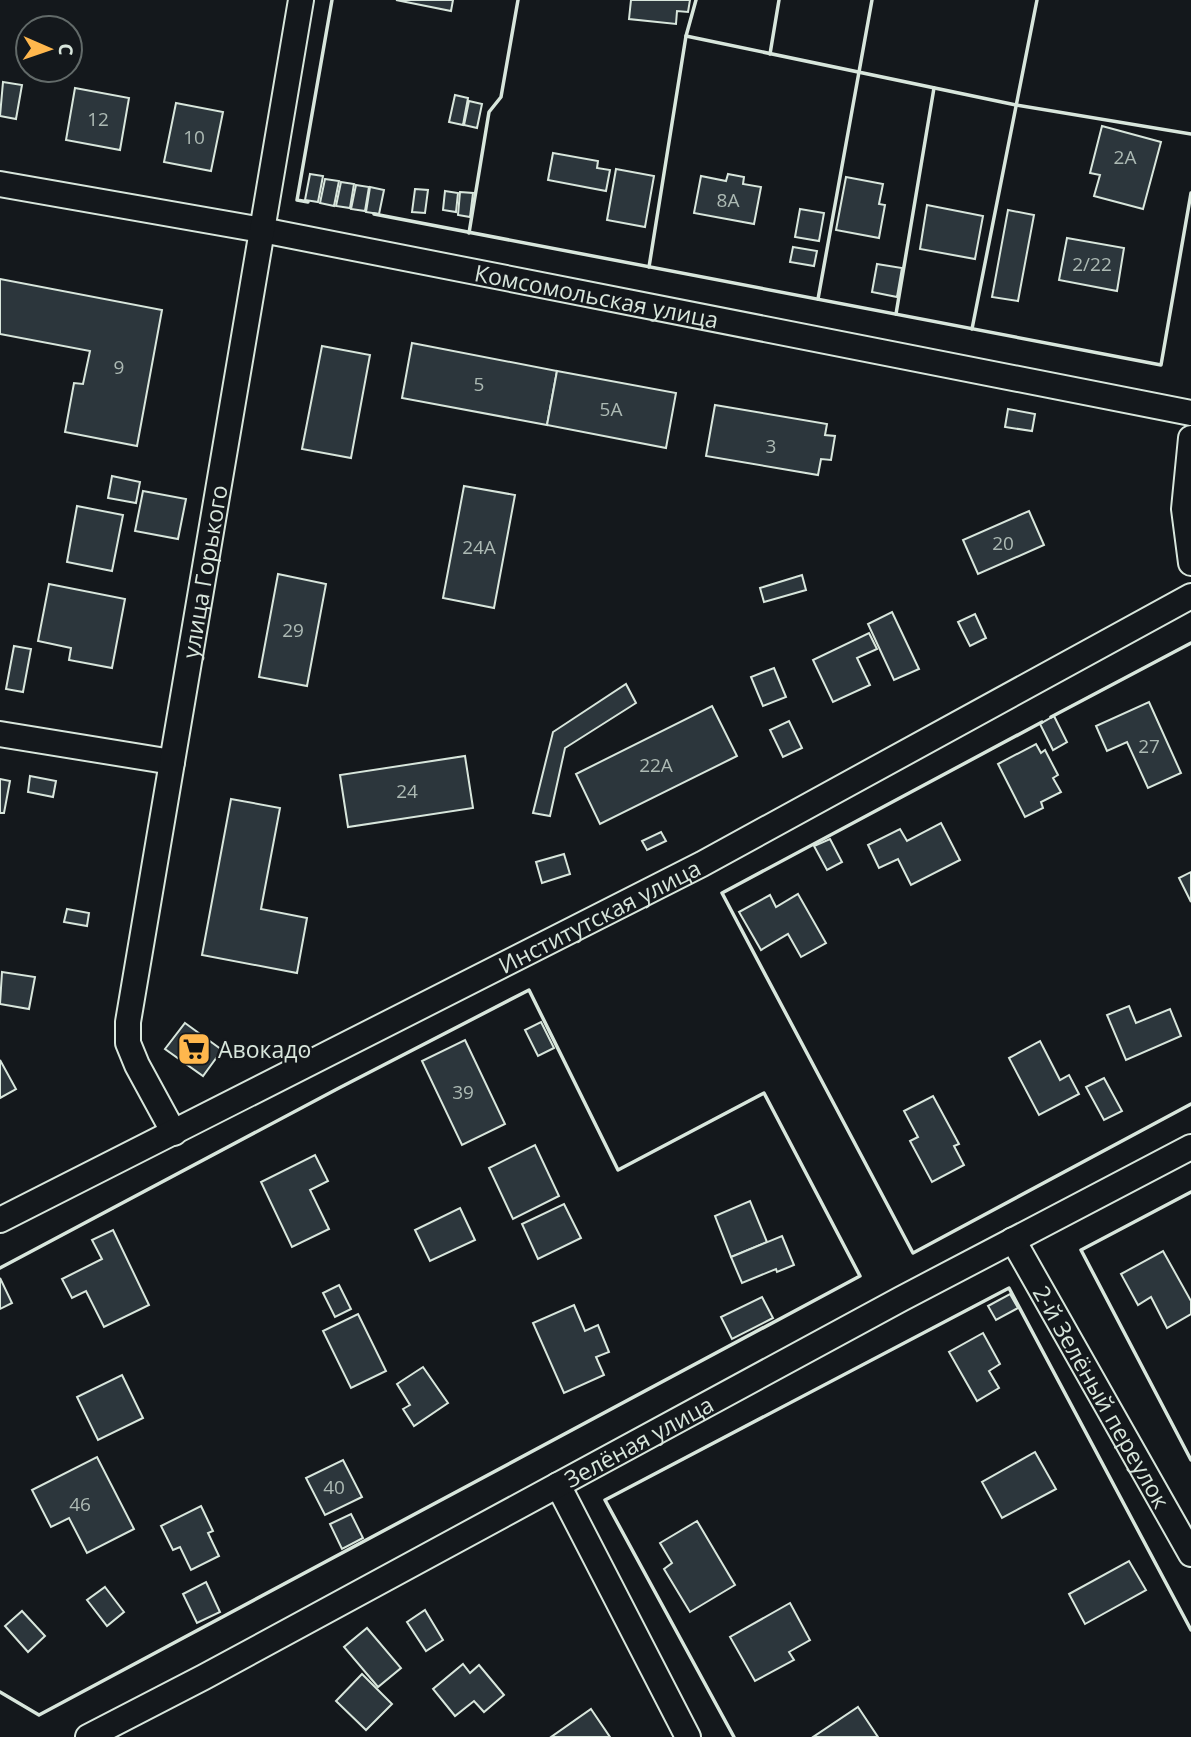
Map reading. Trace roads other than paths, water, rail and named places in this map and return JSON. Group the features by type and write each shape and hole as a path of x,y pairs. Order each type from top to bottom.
{"street":[{"name":"улица Горького","path":"174,1133 136,1065 128,1043 128,1022 301,0"},
{"name":"Комсомольская улица","path":"0,184 262,230 1191,413"},
{"path":"1191,438 1184,509 1191,563"},
{"name":"Институтская улица","path":"0,1220 702,864 1191,596"},
{"path":"0,734 172,762"},
{"name":"Зелёная улица","path":"88,1737 1191,1147"},
{"name":"2-й Зелёный переулок","path":"1013,1240 1191,1554"},
{"path":"558,1485 688,1737"}],"place":[{"name":"Авокадо","path":"194,1049"}]}
